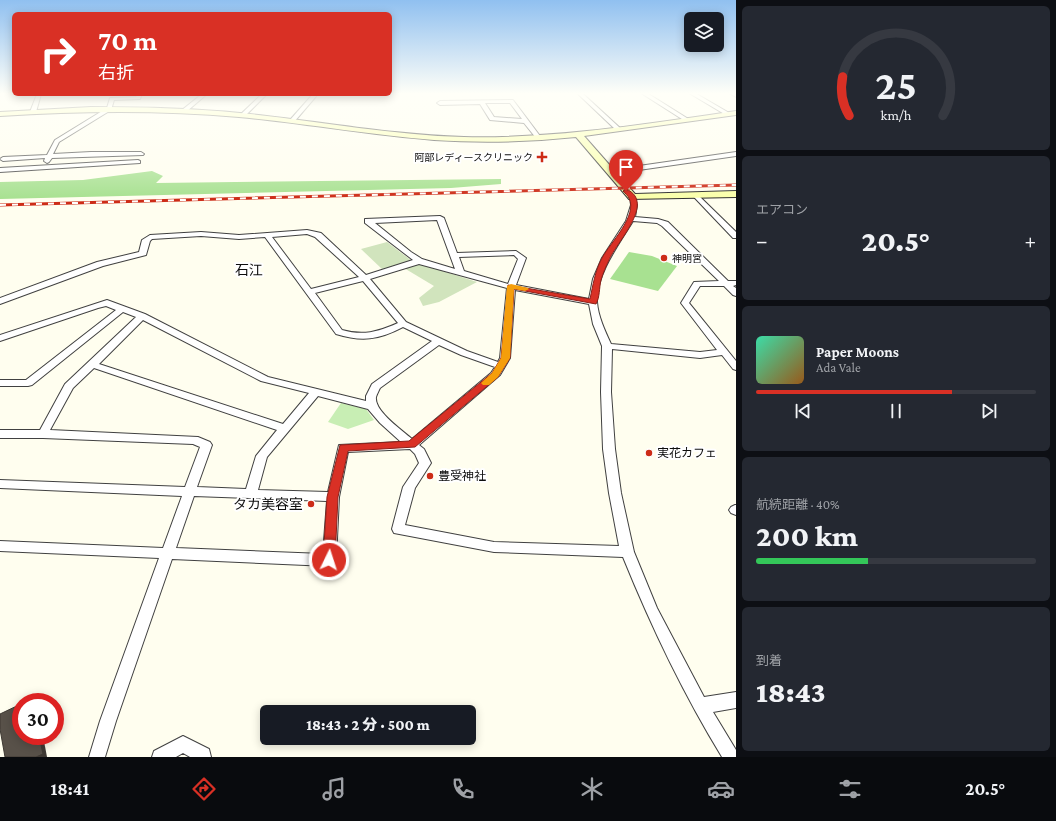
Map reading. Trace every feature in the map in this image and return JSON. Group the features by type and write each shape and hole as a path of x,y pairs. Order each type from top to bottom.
{"main road":[{"path":"357,128 434,137 484,139 578,134 623,128"},
{"path":"578,134 632,197 736,194"}],"street":[{"path":"43,168 57,141 78,128"},
{"path":"531,128 538,137"},
{"path":"3,159 91,154 141,154"},
{"path":"611,172 736,154"},
{"path":"724,155 736,157"},
{"path":"0,170 138,162"},
{"path":"695,195 736,236"},
{"path":"632,197 634,205 631,219 606,258 597,279 594,302 598,324 607,346 606,392 609,449 615,493 627,552 651,610 700,706 731,757"},
{"path":"461,273 440,218 368,221 408,254 419,261 461,273 511,286 594,302"},
{"path":"631,219 658,221 665,224 731,283 736,293"},
{"path":"0,290 3,300 100,264 143,253 146,240 150,237 201,234 239,237 307,232 318,235 365,278 403,324 464,353 500,366"},
{"path":"267,235 339,332 350,336 363,337 381,335 403,324"},
{"path":"0,546 329,560 332,497 343,448 412,444 495,375 505,358 508,342 511,286 522,258 516,253 454,255"},
{"path":"310,292 365,278 419,261"},
{"path":"731,283 697,284 685,303 736,367"},
{"path":"0,338 95,306 107,304 142,316 265,379 315,393 372,406"},
{"path":"0,383 28,382 122,308"},
{"path":"43,434 69,386 93,365 142,316"},
{"path":"438,341 376,386 371,396 372,406 384,420 420,452 425,463 409,486 398,529 494,547 627,552"},
{"path":"607,346 700,354 724,352"},
{"path":"93,365 285,429"},
{"path":"251,494 262,456 315,393"},
{"path":"0,434 43,434 194,440 206,446 108,721 97,757"},
{"path":"0,484 332,497"},
{"path":"700,706 736,700"},
{"path":"160,757 183,744 203,755 203,757"}],"green space":[{"path":"152,171 163,176 156,183 501,179 501,184 451,188 0,199 0,182 83,180"},
{"path":"387,242 412,261 383,270 361,249"},
{"path":"629,252 652,256 677,266 658,291 610,279"},
{"path":"418,263 477,282 439,302 423,306 419,298 434,286 404,268"},
{"path":"341,403 366,409 374,420 348,429 328,422"}],"building":[{"path":"12,708 12,745 41,745 43,754 36,757 5,757 0,729 0,714"}],"railway":[{"path":"0,205 736,185"}],"slow traffic":[{"path":"486,383 495,375 505,358 508,342 511,286 525,289"}],"place":[{"name":"阿部レディースクリニック","path":"542,157"},
{"name":"神明宮","path":"664,258"},
{"name":"実花カフェ","path":"649,453"},
{"name":"豊受神社","path":"430,476"},
{"name":"タカ美容室","path":"311,504"}],"district":[{"name":"石江","path":"249,270"}],"route":[{"path":"329,560 332,497 343,448 412,444 495,375 505,358 508,342 511,286 594,302 597,279 606,258 630,221 634,205 632,197 626,191"}]}
